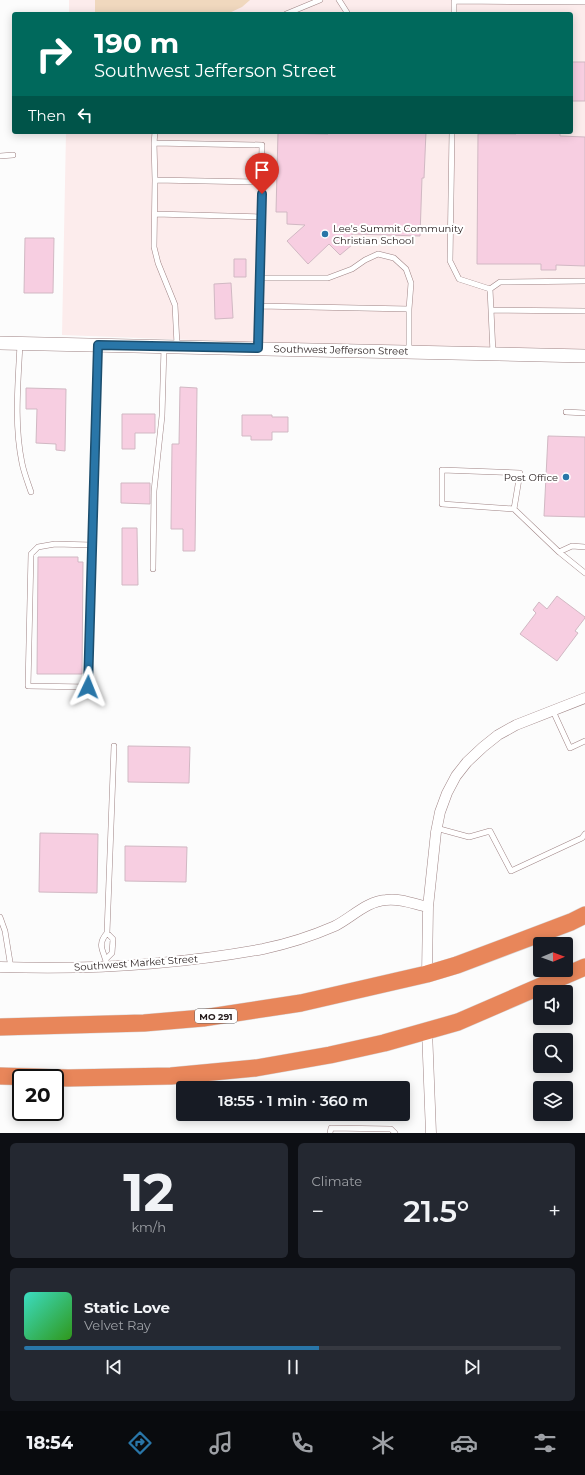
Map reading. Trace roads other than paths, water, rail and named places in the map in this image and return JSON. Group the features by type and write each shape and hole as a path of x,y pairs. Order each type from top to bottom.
{"highway":[{"name":"MO 291","path":"0,1027 144,1023 203,1018 302,1003 427,974 457,965 495,952 585,915"},
{"path":"0,1076 171,1076 256,1068 330,1056 384,1043 458,1022 585,966"}],"street":[{"name":"Southwest Jefferson Street","path":"0,343 585,356"},
{"path":"427,974 428,907 436,828 447,793 456,776 483,747 498,735 516,725 585,698"},
{"name":"Southwest Market Street","path":"0,967 12,968 190,960 265,949 315,934 336,925 372,904 384,900 396,899 428,907"},
{"path":"427,1030 431,1133"}],"lane":[{"path":"291,12 320,0"},
{"path":"339,0 347,12"},
{"path":"454,12 454,1 585,2"},
{"path":"155,134 154,247 158,264 175,304 177,346"},
{"path":"452,134 450,261 459,279 490,289"},
{"path":"154,143 262,145 258,348"},
{"path":"0,156 13,155"},
{"path":"155,180 262,182"},
{"path":"155,214 261,217"},
{"path":"260,278 328,278 352,269 365,260 378,254 394,258 406,269 411,283 409,309 409,351"},
{"path":"490,289 500,282 585,281"},
{"path":"490,289 493,354"},
{"path":"259,306 409,309"},
{"path":"491,310 585,311"},
{"path":"20,343 18,437 22,464 32,492"},
{"path":"92,545 54,544 38,547 31,554 28,686 88,687 98,345"},
{"path":"153,569 154,491 162,416 164,346"},
{"path":"566,412 585,413"},
{"path":"514,509 520,473 442,470 442,504 514,509 559,552 585,574"},
{"path":"559,552 572,546 585,547"},
{"path":"553,711 570,748 585,741"},
{"path":"106,963 101,950 102,939 107,933 114,746"},
{"path":"436,828 469,837 490,831 512,872 582,838 585,834"},
{"path":"0,917 5,932 12,968"},
{"path":"106,963 112,953 113,939 107,933"},
{"path":"330,1133 330,1128 391,1129 395,1133"}],"place":[{"name":"Lee's Summit Community Christian School","path":"325,234"},
{"name":"Post Office","path":"566,477"}]}
